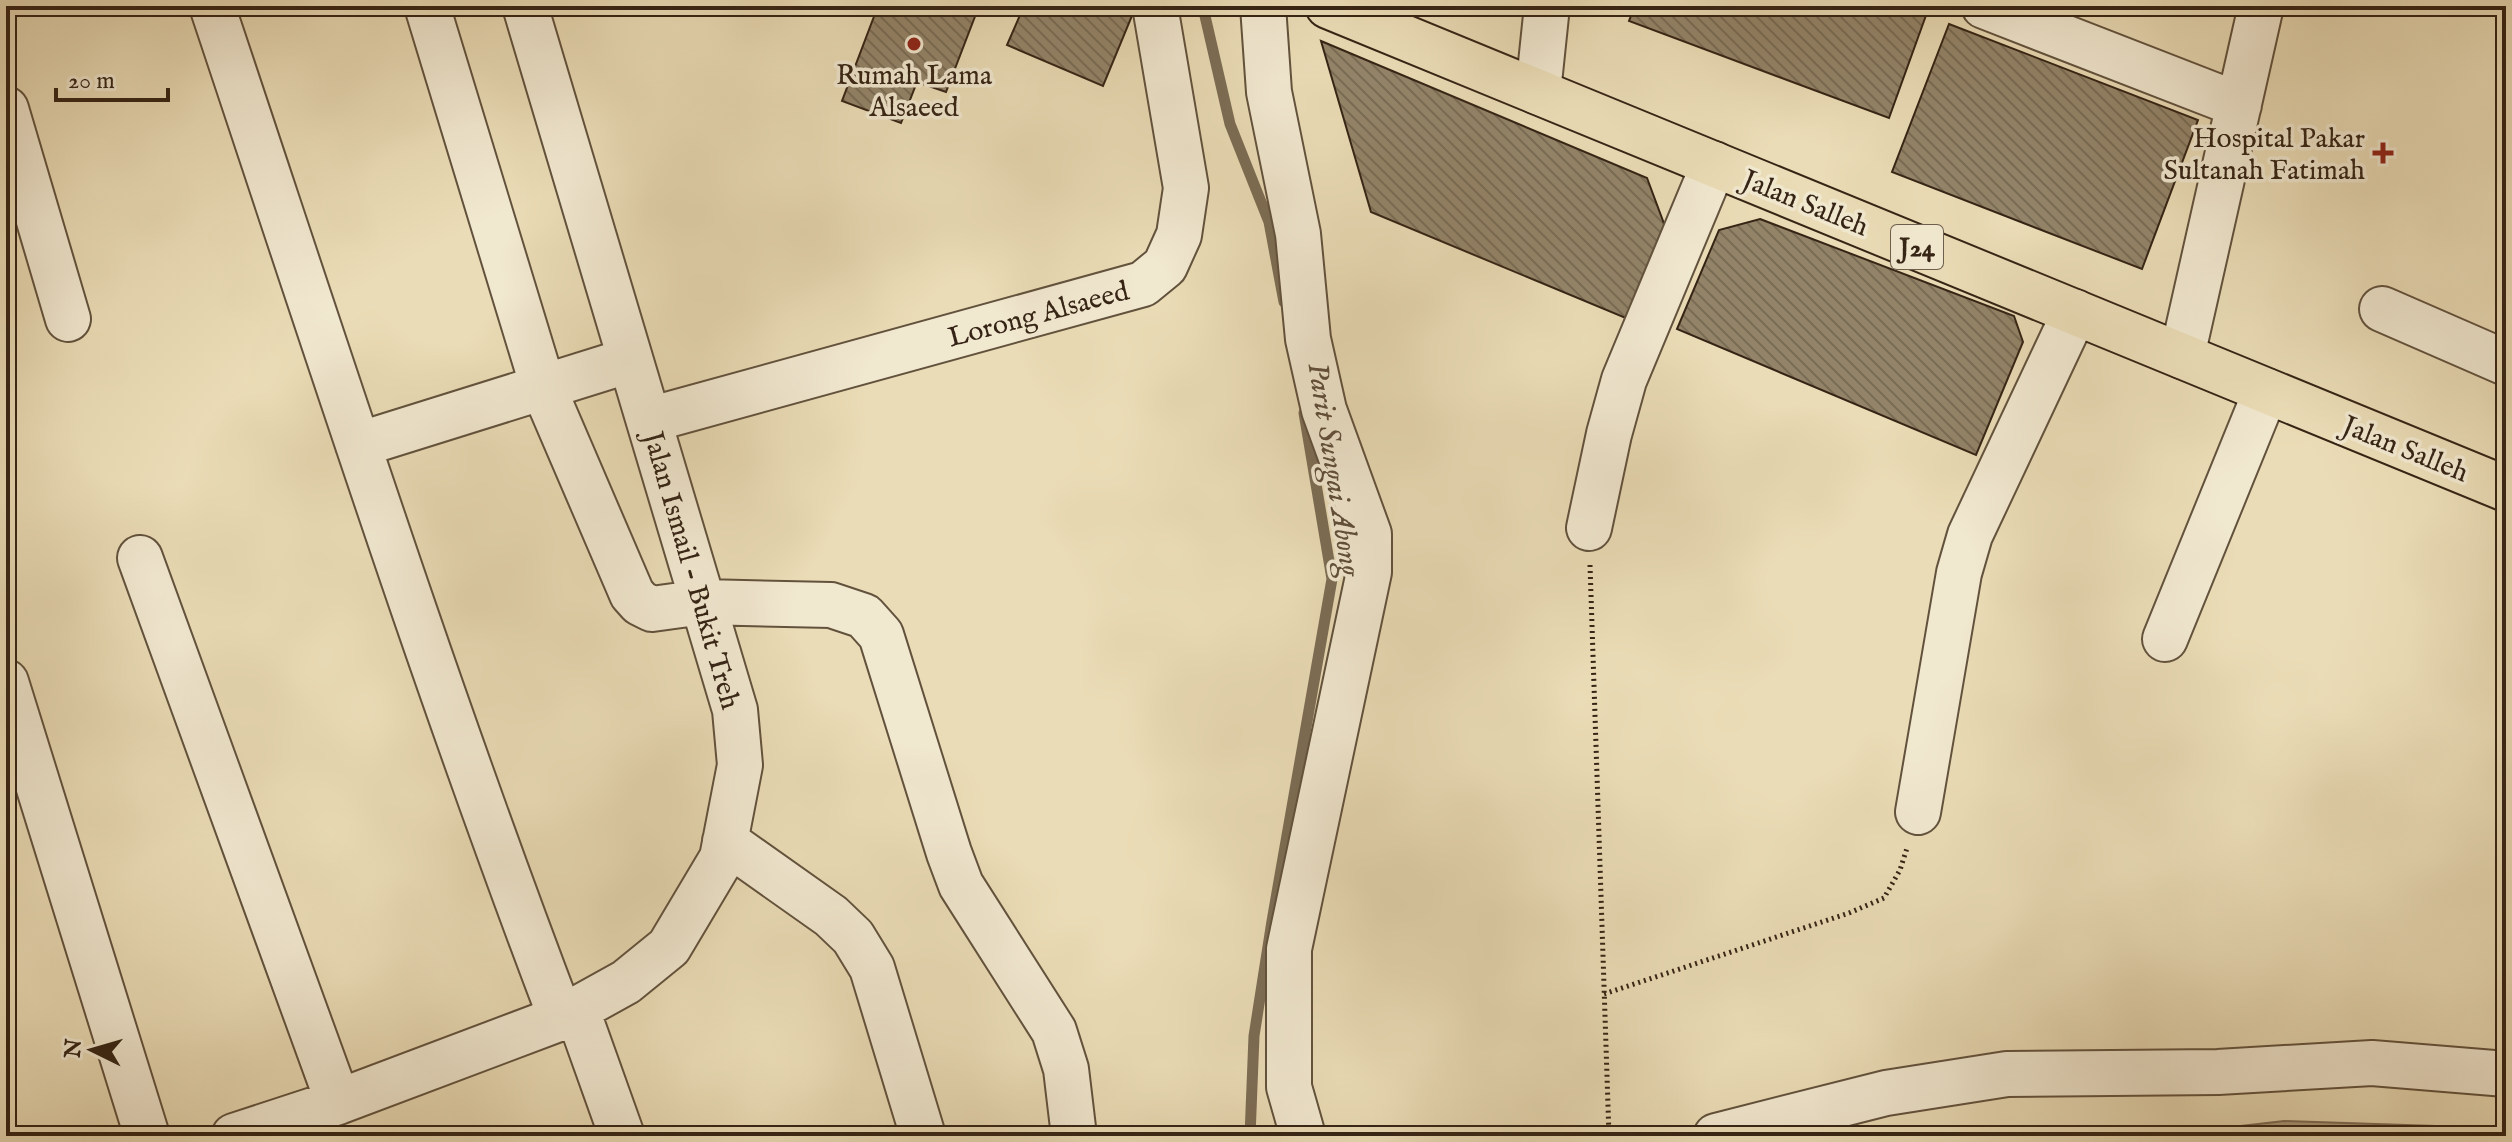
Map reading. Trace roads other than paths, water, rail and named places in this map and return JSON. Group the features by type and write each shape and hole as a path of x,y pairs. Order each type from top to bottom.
{"main road":[{"name":"Jalan Salleh","path":"1328,6 2506,489"}],"street":[{"path":"212,6 358,445 500,857 622,1136"},
{"path":"427,6 543,387 632,594 652,609 703,602 831,605 864,616 881,635 961,885 1054,1031 1066,1069 1074,1136"},
{"name":"Jalan Ismail - Bukit Treh","path":"234,1136 338,1102 569,1014 626,982 669,947 722,858 740,765 735,710 525,6"},
{"name":"Lorong Alsaeed","path":"649,420 1143,284 1165,266 1179,235 1186,188 1155,6"},
{"path":"1263,6 1269,92 1298,234 1308,339 1324,410 1369,534 1369,572 1289,949 1289,1087 1303,1136"},
{"path":"1538,92 1547,6"},
{"path":"1984,6 2239,105"},
{"path":"2182,356 2261,6"},
{"path":"6,109 68,319"},
{"path":"1589,528 1624,380 1714,164"},
{"path":"2382,309 2506,363"},
{"path":"1918,812 1959,573 1970,535 2075,312"},
{"path":"358,445 630,360"},
{"path":"2165,639 2266,391"},
{"path":"140,558 338,1102"},
{"path":"6,682 147,1136"},
{"path":"725,841 831,916 853,937 872,968 923,1136"},
{"path":"1716,1136 1886,1093 2007,1074 2218,1072 2372,1063 2506,1074"}],"water":[{"path":"2284,1121 2496,1128 2506,1129 2506,1136 2154,1136"}],"waterway":[{"name":"Parit Sungai Abong","path":"1206,6 1205,16 1230,124 1269,222 1284,302"},
{"name":"Parit Sungai Abong","path":"1250,1136 1254,1036 1332,579 1304,413"}],"place":[{"name":"Rumah Lama Alsaeed","path":"914,44"},
{"name":"Hospital Pakar Sultanah Fatimah","path":"2383,153"}]}
